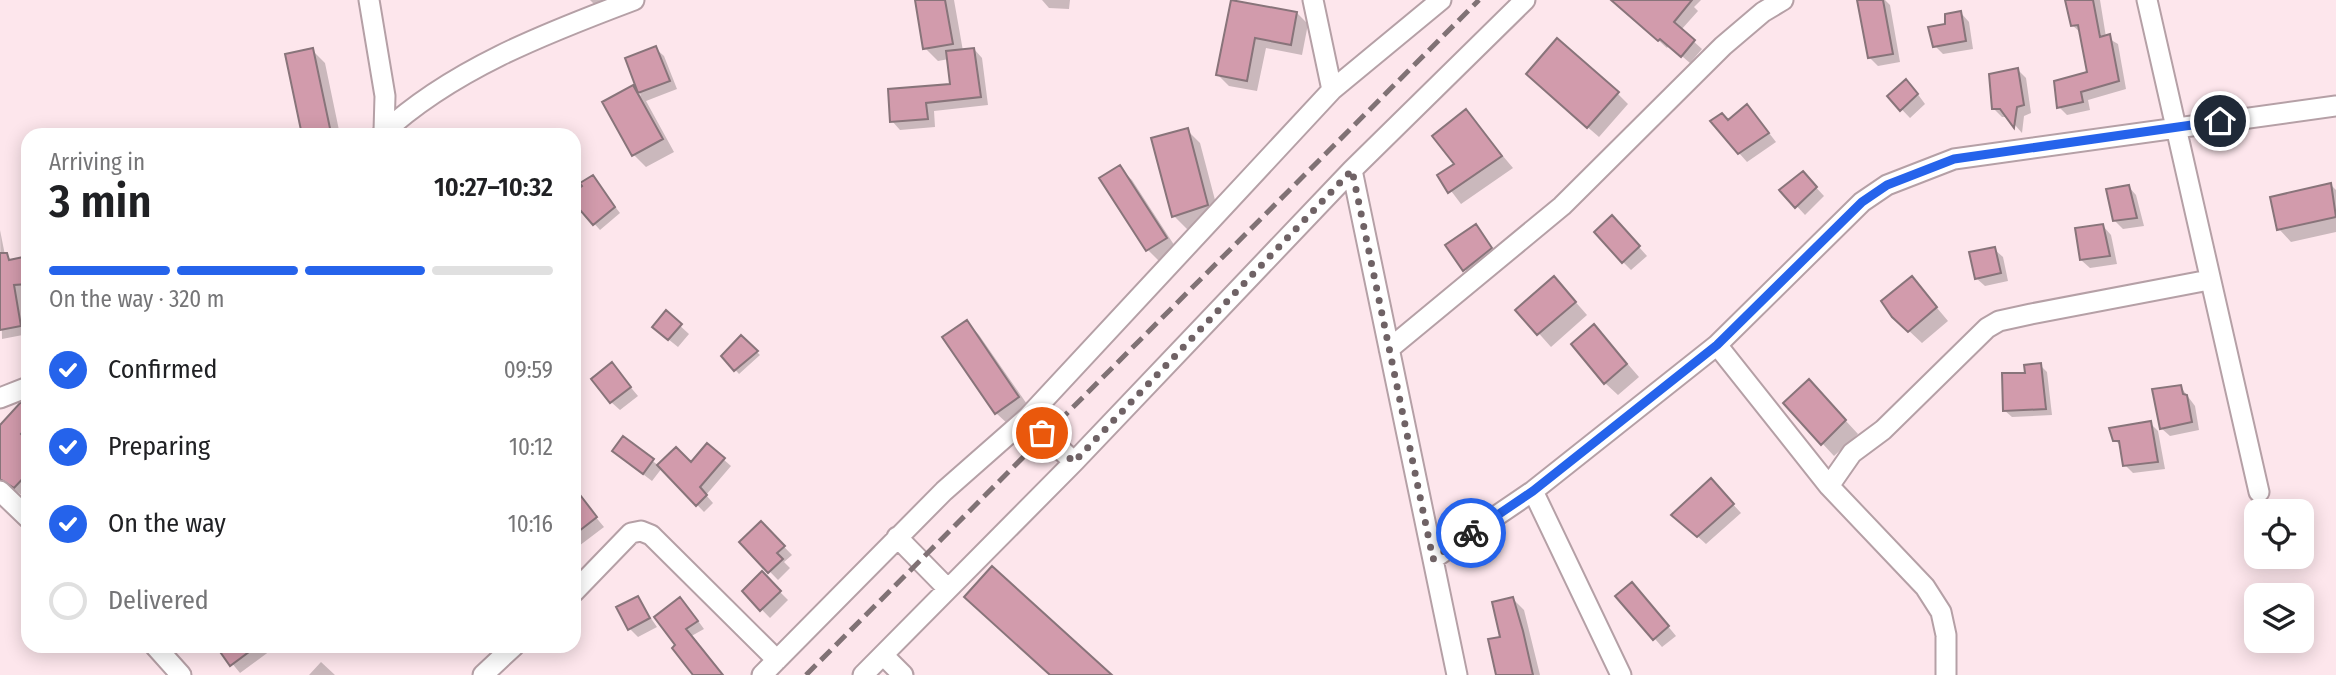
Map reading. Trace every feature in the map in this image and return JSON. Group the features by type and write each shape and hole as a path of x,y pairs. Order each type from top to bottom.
{"street":[{"path":"369,0 385,96 382,128"},
{"path":"388,128 414,108 517,47 634,0"},
{"path":"1313,0 1332,90"},
{"path":"762,675 897,537 1027,418 1332,90 1441,0"},
{"path":"863,675 1074,462 1352,170 1525,0"},
{"path":"1389,349 1562,206 1723,46 1763,12 1783,0"},
{"path":"2147,0 2259,492"},
{"path":"385,96 414,108"},
{"path":"1433,559 1533,491 1717,345 1862,202 1887,185 1954,159 2176,127 2335,111"},
{"path":"1352,170 1457,675"},
{"path":"1829,486 1852,453 1883,430 1987,328 1999,321 2209,280"},
{"path":"1717,345 1829,486 1925,587 1941,612 1946,635 1946,675"},
{"path":"0,398 21,390"},
{"path":"1027,418 1074,462"},
{"path":"0,491 21,511"},
{"path":"1533,491 1621,675"},
{"path":"581,585 631,533 641,531 651,535 777,660"},
{"path":"897,537 947,588"},
{"path":"161,653 181,675"},
{"path":"483,675 507,653"},
{"path":"883,655 903,675"}],"building":[{"path":"915,0 945,0 953,44 923,49"},
{"path":"1231,0 1297,12 1291,45 1255,38 1247,81 1216,75"},
{"path":"1611,0 1692,0 1674,22 1695,40 1681,57 1660,39 1658,41"},
{"path":"1857,0 1883,0 1893,54 1868,58"},
{"path":"2065,0 2093,0 2100,37 2110,34 2119,81 2081,92 2083,102 2057,108 2054,81 2087,72 2078,25 2071,26"},
{"path":"1961,11 1966,41 1933,47 1928,27 1945,24 1945,14"},
{"path":"1557,38 1619,92 1587,128 1526,74"},
{"path":"656,46 670,81 638,93 625,58"},
{"path":"313,48 330,128 301,128 285,54"},
{"path":"974,48 981,97 926,103 928,119 890,122 888,89 950,84 946,51"},
{"path":"2018,68 2024,105 2017,107 2014,128 2000,109 1992,109 1989,74"},
{"path":"1906,79 1918,94 1900,111 1887,96"},
{"path":"633,85 663,139 632,156 602,102"},
{"path":"1747,104 1769,133 1738,154 1710,121 1722,113 1728,120"},
{"path":"1466,109 1502,156 1448,193 1437,175 1454,164 1432,136"},
{"path":"1188,128 1208,205 1172,217 1151,138"},
{"path":"1120,165 1167,238 1146,251 1099,178"},
{"path":"1803,171 1817,187 1795,208 1779,190"},
{"path":"593,175 615,207 593,225 581,211 581,182"},
{"path":"2331,183 2336,217 2277,230 2270,197"},
{"path":"2129,185 2137,218 2113,221 2106,189"},
{"path":"1612,215 1640,246 1622,263 1594,232"},
{"path":"1476,224 1492,248 1463,271 1445,245"},
{"path":"2103,224 2110,256 2080,260 2075,228"},
{"path":"1995,247 2001,273 1975,279 1969,252"},
{"path":"0,253 7,253 9,260 21,257 21,284 14,285 21,326 0,330"},
{"path":"1554,276 1576,302 1537,335 1515,310"},
{"path":"1912,276 1937,307 1908,332 1892,317 1881,301"},
{"path":"666,310 682,324 668,340 652,327"},
{"path":"967,320 1019,397 995,414 942,337"},
{"path":"1594,324 1627,364 1604,384 1571,344"},
{"path":"741,335 758,351 734,371 721,356"},
{"path":"612,362 631,387 610,403 591,379"},
{"path":"2041,363 2046,409 2003,411 2002,373 2025,373 2024,365"},
{"path":"1809,379 1846,420 1821,445 1783,403"},
{"path":"2181,385 2183,394 2187,395 2192,422 2160,429 2152,389"},
{"path":"20,403 21,480 14,488 0,479 0,425"},
{"path":"2151,421 2158,462 2123,466 2119,441 2113,441 2109,428"},
{"path":"623,436 654,459 643,474 612,451"},
{"path":"707,443 725,458 700,487 707,495 696,506 657,465 676,447 691,462"},
{"path":"1711,478 1734,504 1697,537 1671,515"},
{"path":"581,496 597,517 581,530"},
{"path":"761,521 785,546 777,553 783,559 768,573 739,542"},
{"path":"992,566 1112,675 1050,675 964,597"},
{"path":"762,571 781,591 760,611 742,591"},
{"path":"1632,582 1669,626 1653,640 1615,596"},
{"path":"638,596 650,618 628,630 616,607"},
{"path":"680,597 698,621 686,629 723,675 693,675 672,648 675,645 654,617"},
{"path":"1513,597 1533,675 1496,675 1488,639 1500,637 1492,602"},
{"path":"221,653 248,653 230,666"}],"railway":[{"path":"806,675 1479,0"}],"way so far":[{"path":"1042,433 1074,462 1352,170 1433,559 1471,533"}],"route":[{"path":"1471,533 1533,491 1717,345 1862,202 1887,185 1954,159 2029,146 2220,121"}]}
